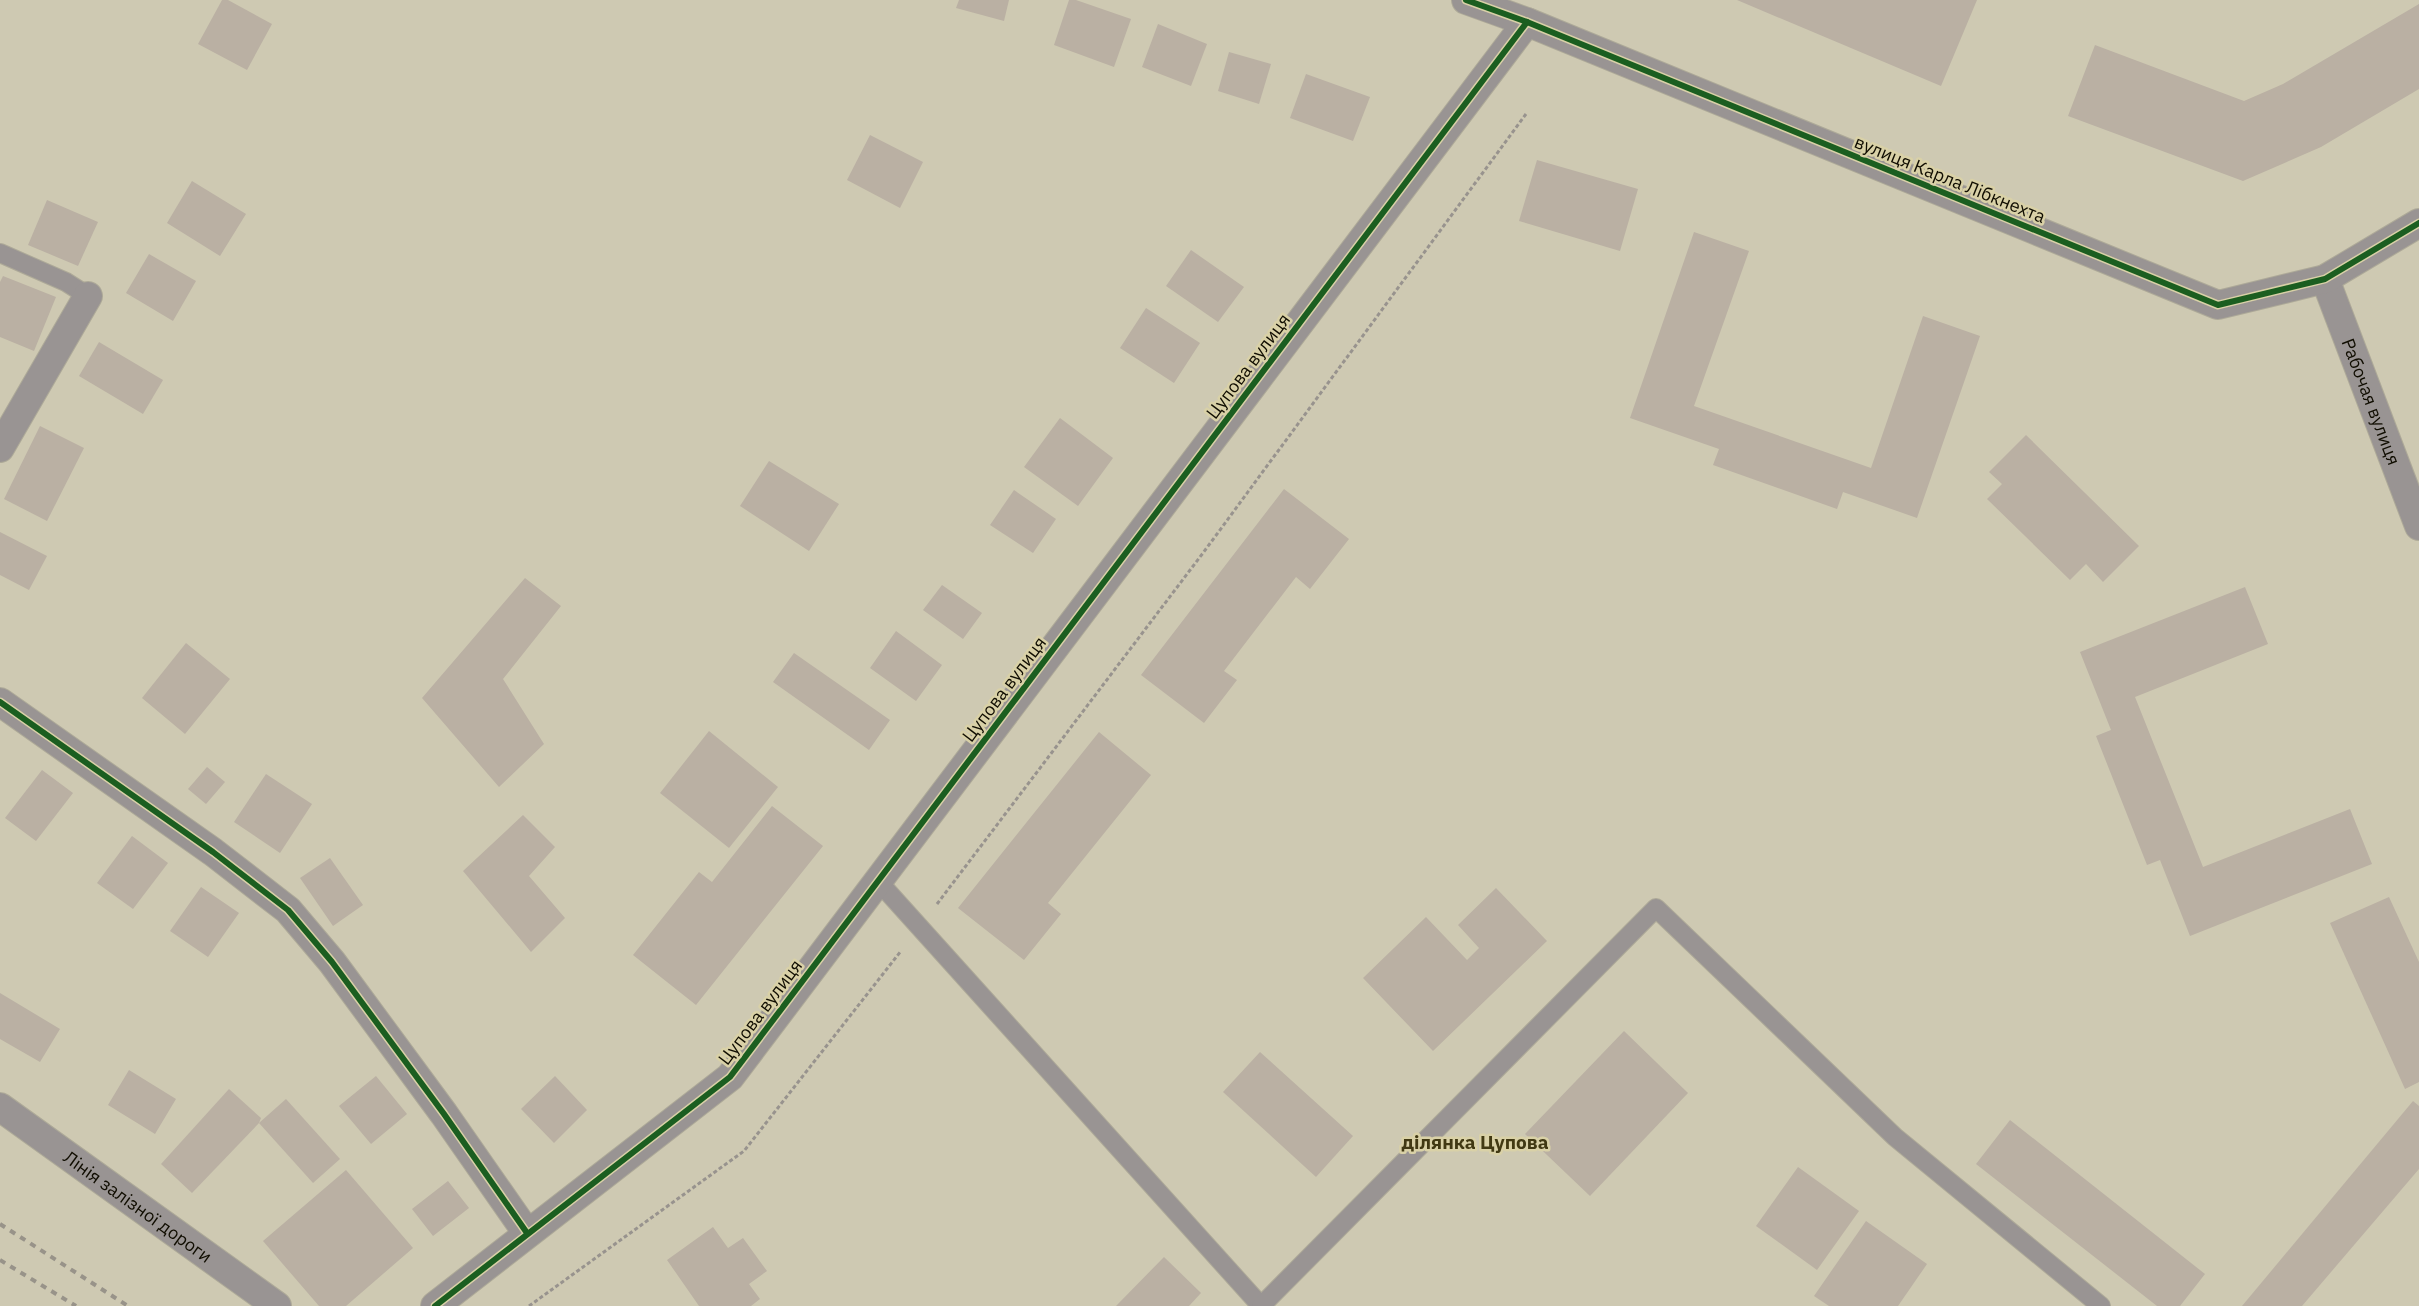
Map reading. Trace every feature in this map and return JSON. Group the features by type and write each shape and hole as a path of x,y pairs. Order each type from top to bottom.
{"street":[{"name":"вулиця Карла Лібкнехта","path":"1466,0 1527,22 2218,305 2325,278 2419,223"},
{"name":"Цупова вулиця","path":"435,1306 730,1077 1527,22"},
{"name":"Рабочая вулиця","path":"2325,278 2419,526"},
{"path":"0,448 88,296"},
{"path":"0,702 213,852 288,910 332,962 444,1114 527,1233"},
{"name":"Лінія залізної дороги","path":"0,1107 277,1306"}],"lane":[{"path":"0,253 66,282 88,296"},
{"path":"878,881 1261,1306 1656,908 1895,1137 2101,1306"}],"path":[{"path":"529,1306 744,1151 920,926 1203,553 1526,114"}],"building":[{"path":"222,0 228,0 272,24 247,70 198,44"},
{"path":"959,0 1009,0 1004,21 956,8"},
{"path":"1069,0 1076,0 1131,19 1114,67 1054,45"},
{"path":"1737,0 1977,0 1941,86"},
{"path":"2419,4 2419,89 2321,147 2243,181 2068,116 2095,45 2244,101 2283,84"},
{"path":"1158,24 1207,44 1191,86 1142,67"},
{"path":"1229,52 1271,64 1259,104 1218,91"},
{"path":"1306,74 1370,97 1353,141 1290,118"},
{"path":"870,135 923,162 900,208 847,180"},
{"path":"1537,160 1638,189 1620,251 1519,221"},
{"path":"192,181 246,214 220,256 167,223"},
{"path":"47,200 98,222 78,266 28,245"},
{"path":"1694,232 1749,251 1694,406 1871,468 1923,316 1980,336 1917,518 1843,492 1837,509 1713,465 1719,449 1630,418"},
{"path":"1191,250 1244,287 1218,322 1166,286"},
{"path":"149,254 196,281 173,321 126,293"},
{"path":"3,276 56,297 34,351 0,337 0,282"},
{"path":"1146,308 1200,343 1174,383 1120,348"},
{"path":"99,342 163,380 143,414 79,376"},
{"path":"1060,418 1113,458 1078,506 1024,467"},
{"path":"40,426 84,448 47,521 4,499"},
{"path":"2026,435 2139,546 2103,582 2086,564 2070,580 1987,499 2002,484 1989,472"},
{"path":"769,461 839,504 809,551 740,506"},
{"path":"1284,489 1349,539 1310,589 1296,577 1224,671 1237,680 1204,723 1141,675"},
{"path":"1014,490 1056,519 1033,553 990,525"},
{"path":"0,532 47,556 29,590 0,575"},
{"path":"525,578 561,606 503,679 544,744 499,787 422,698"},
{"path":"942,585 982,613 963,639 923,610"},
{"path":"2245,587 2268,644 2135,697 2203,867 2350,809 2372,864 2190,936 2160,860 2147,865 2096,736 2111,730 2080,652"},
{"path":"896,631 942,665 916,701 870,668"},
{"path":"186,643 230,679 185,734 142,698"},
{"path":"794,653 890,720 869,750 773,682"},
{"path":"709,731 778,787 729,848 660,793"},
{"path":"1099,732 1151,775 1048,903 1061,914 1024,960 958,908"},
{"path":"207,767 225,782 206,804 188,789"},
{"path":"42,770 73,793 36,841 5,818"},
{"path":"266,774 312,804 280,853 234,822"},
{"path":"772,806 823,846 696,1005 633,955 699,872 712,882"},
{"path":"523,815 555,847 529,876 565,918 531,952 463,871"},
{"path":"132,836 168,863 133,909 97,883"},
{"path":"330,858 363,905 333,926 300,878"},
{"path":"201,887 239,913 208,957 170,931"},
{"path":"1496,888 1547,941 1433,1051 1363,978 1426,917 1467,960 1479,948 1458,925"},
{"path":"2389,897 2419,962 2419,1082 2405,1089 2330,923"},
{"path":"0,993 60,1029 40,1062 0,1039"},
{"path":"1624,1031 1688,1093 1590,1196 1525,1134"},
{"path":"1260,1052 1353,1136 1316,1177 1223,1092"},
{"path":"129,1070 176,1099 155,1134 108,1105"},
{"path":"376,1076 407,1114 371,1144 339,1106"},
{"path":"555,1076 587,1110 554,1143 521,1109"},
{"path":"229,1089 261,1118 259,1123 192,1193 161,1164"},
{"path":"286,1099 340,1159 313,1183 259,1123"},
{"path":"2413,1101 2419,1106 2419,1169 2302,1306 2242,1306"},
{"path":"2010,1120 2205,1274 2180,1306 2157,1306 1976,1164"},
{"path":"1798,1167 1859,1211 1817,1270 1756,1226"},
{"path":"346,1170 413,1248 346,1306 319,1306 263,1241"},
{"path":"448,1181 469,1208 433,1236 412,1209"},
{"path":"1866,1221 1927,1264 1898,1306 1829,1306 1814,1296"},
{"path":"713,1227 728,1248 743,1238 767,1271 749,1284 760,1299 751,1306 699,1306 667,1260"},
{"path":"1164,1257 1201,1293 1189,1306 1116,1306"}],"railway":[{"path":"0,1224 128,1306"},
{"path":"0,1260 76,1306"}],"cycle path":[{"path":"1466,0 1527,22 2218,305 2325,279 2419,223"},
{"path":"435,1306 730,1077 1527,22"},
{"path":"0,702 213,852 288,910 332,962 444,1114 527,1233"}],"district":[{"name":"ділянка Цупова","path":"1475,1142"}]}
